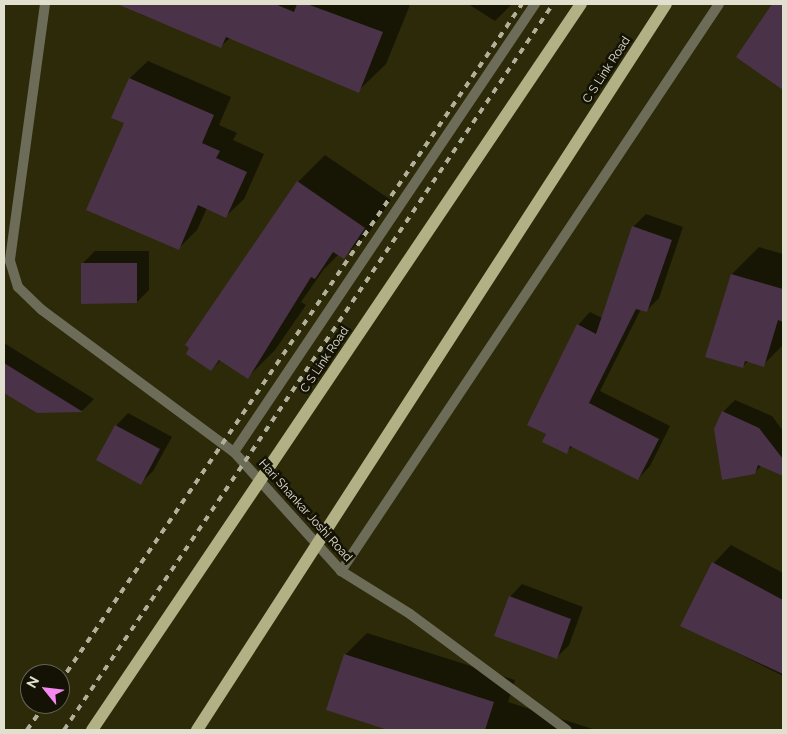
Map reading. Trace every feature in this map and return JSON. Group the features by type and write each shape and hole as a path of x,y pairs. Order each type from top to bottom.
{"main road":[{"name":"C S Link Road","path":"92,730 581,4"},
{"name":"C S Link Road","path":"196,730 666,4"}],"street":[{"name":"Hari Shankar Joshi Road","path":"45,4 10,261 18,287 42,310 234,452 341,571 410,614 567,730"},
{"path":"234,452 535,4"},
{"path":"341,571 719,4"}],"building":[{"path":"117,4 275,4 294,12 297,4 307,4 383,32 359,93 226,37 221,48"},
{"path":"772,4 783,4 783,90 736,57"},
{"path":"129,78 214,115 202,143 220,151 216,158 247,172 226,218 198,205 179,250 86,210 124,123 111,118"},
{"path":"297,181 365,228 344,259 333,252 315,279 311,277 248,379 219,360 211,371 186,354 189,348 185,345"},
{"path":"632,226 672,240 647,312 636,309 589,403 659,439 638,480 570,446 567,454 542,442 546,434 527,425 577,324 596,334"},
{"path":"81,263 137,263 137,303 81,304"},
{"path":"731,274 783,289 783,322 778,320 764,367 745,361 743,368 705,357"},
{"path":"4,363 83,412 37,413 4,393"},
{"path":"722,411 759,428 783,459 783,476 758,465 755,474 722,480 714,429"},
{"path":"115,425 160,449 141,485 96,460"},
{"path":"712,562 783,600 783,674 680,626"},
{"path":"509,596 571,619 557,659 494,636"},
{"path":"344,654 494,702 485,730 388,730 326,710"}],"railway":[{"path":"70,667 522,4"},
{"path":"64,730 553,4"},
{"path":"27,730 38,714"}]}
